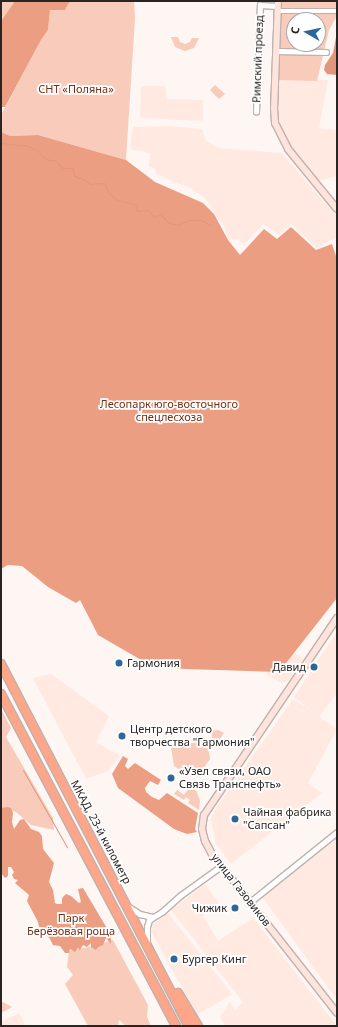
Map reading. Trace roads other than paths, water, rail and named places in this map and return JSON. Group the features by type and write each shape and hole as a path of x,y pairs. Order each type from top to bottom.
{"highway":[{"name":"МКАД, 23-й километр","path":"1,664 189,1026"},
{"path":"1,694 173,1022"},
{"path":"155,959 198,1026"}],"street":[{"name":"Римский проезд","path":"256,112 260,3 277,6 337,11"},
{"path":"277,6 274,108 275,123 288,149 337,208"},
{"path":"276,51 286,51"},
{"name":"улица Газовиков","path":"337,618 204,815 202,829 204,841 212,854 337,1014"},
{"path":"250,902 337,832"},
{"path":"148,945 147,924 153,917 162,912 181,895 221,866"},
{"path":"127,906 140,914 153,917"}],"waterway":[{"path":"1,143 26,145 38,151 46,159 56,161 63,168 73,168 74,176 83,179 90,184 104,183 108,192 117,200 135,204 137,211 147,210 154,216 160,214 169,223 179,225 188,220 201,220 210,225"},
{"path":"23,770 67,847"}],"place":[{"name":"Гармония","path":"119,663"},
{"name":"Давид","path":"314,667"},
{"name":"Центр детского творчества \"Гармония\"","path":"122,736"},
{"name":"«Узел связи, ОАО Связь Транснефть»","path":"171,778"},
{"name":"Чайная фабрика \"Сапсан\"","path":"235,819"},
{"name":"Чижик","path":"235,908"},
{"name":"Бургер Кинг","path":"174,959"}],"park label":[{"name":"СНТ «Поляна»","path":"76,89"},
{"name":"Лесопарк юго-восточного спецлесхоза","path":"169,411"},
{"name":"Парк Берёзовая роща","path":"71,925"}]}
